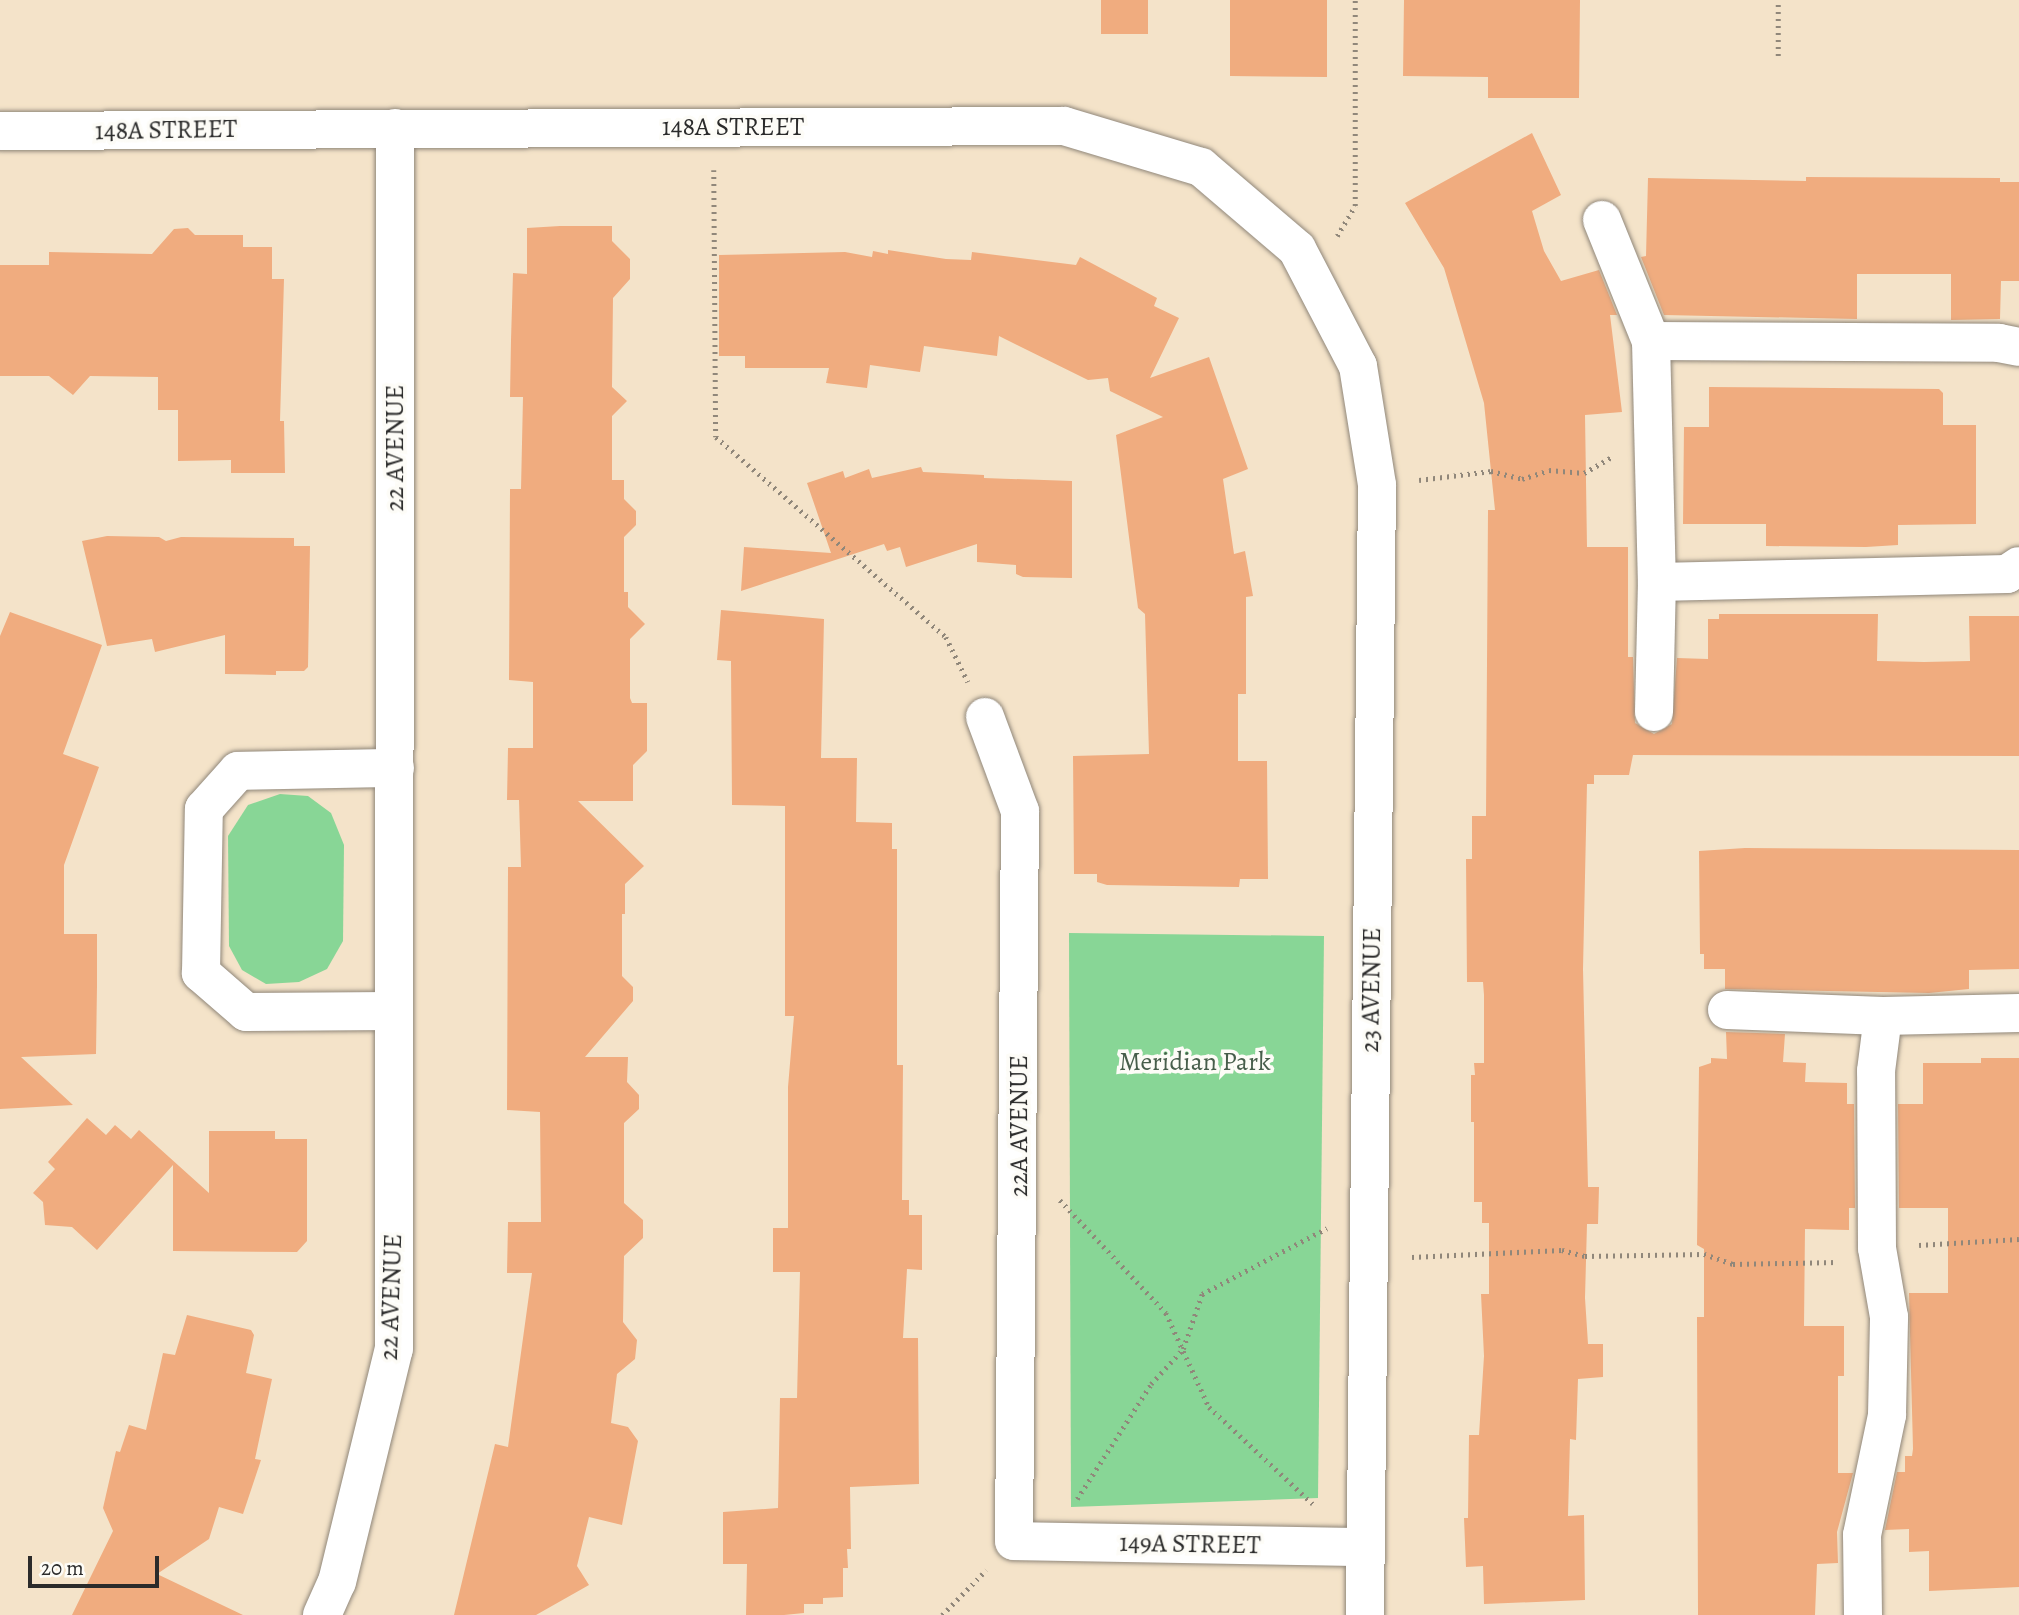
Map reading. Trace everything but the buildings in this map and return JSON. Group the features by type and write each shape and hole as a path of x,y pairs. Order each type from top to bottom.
{"street":[{"name":"148A STREET","path":"0,131 1064,127 1201,167 1297,249 1358,366"},
{"name":"22 AVENUE","path":"321,1615 337,1582 394,1349 391,1011 395,768 395,128"},
{"path":"1602,220 1651,341 1657,582 1654,712"},
{"path":"1651,341 1999,343 2019,347"},
{"name":"23 AVENUE","path":"1358,366 1377,485 1365,1615"},
{"path":"1657,582 2007,574 2019,566"},
{"name":"22A AVENUE","path":"985,717 1020,811 1014,1541"},
{"path":"391,1011 246,1012 201,973 204,809 238,771 395,768"},
{"path":"1727,1010 1883,1016 2019,1013"},
{"path":"1872,1614 1862,1535 1887,1415 1889,1318 1877,1248 1876,1071 1883,1016"},
{"name":"149A STREET","path":"1014,1541 1365,1547"}],"path":[{"path":"1335,238 1355,206 1355,0"},
{"path":"1778,55 1779,0"},
{"path":"714,127 716,437 946,637 985,717"},
{"path":"1419,480 1491,471 1522,479 1549,470 1584,473 1623,451 1655,448"},
{"path":"1019,1156 1166,1313 1209,1407 1365,1547"},
{"path":"1072,1507 1152,1384 1183,1349 1202,1294 1328,1227 1368,1226"},
{"path":"1412,1257 1562,1250 1585,1256 1704,1254 1733,1264 1858,1261 1877,1248 2019,1239"},
{"path":"942,1615 1014,1541"}],"green space":[{"path":"280,794 308,796 331,813 344,845 343,941 327,969 299,982 266,984 242,970 229,946 228,836 248,805"},
{"name":"Meridian Park","path":"1069,933 1324,936 1318,1498 1071,1507"}]}
